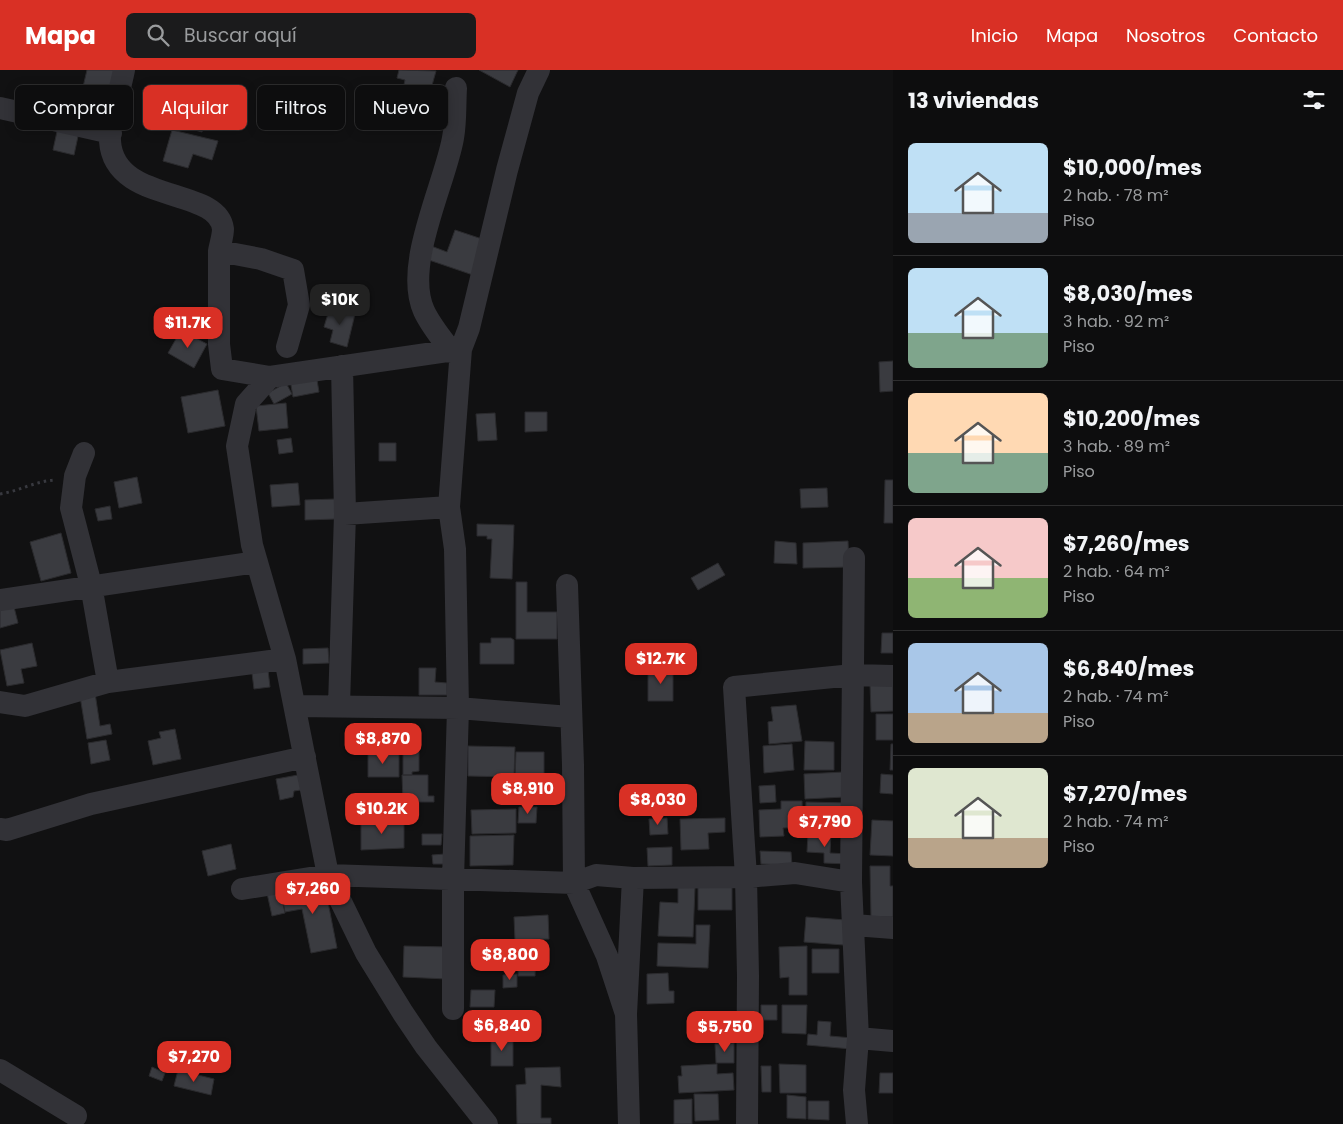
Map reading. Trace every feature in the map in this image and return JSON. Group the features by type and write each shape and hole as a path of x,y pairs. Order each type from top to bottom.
{"street":[{"path":"124,70 110,141 116,160 128,176 149,188 196,202 218,215 223,229 219,252 222,369 270,377 456,351"},
{"path":"453,1009 453,880 458,708 455,549 449,507 456,351 469,328 507,170 528,93 539,70"},
{"path":"456,88 453,138 428,221 422,250 419,281 420,296 424,310 456,351"},
{"path":"0,108 111,133"},
{"path":"219,252 261,259 293,270 299,305 287,347"},
{"path":"339,705 344,514 342,366"},
{"path":"270,377 246,404 237,446 252,545 285,658 328,875 366,953 403,1013 426,1047 487,1124"},
{"path":"84,452 75,476 72,508 90,586 108,682"},
{"path":"344,514 449,507"},
{"path":"854,558 851,882 858,1038 854,1090 857,1124"},
{"path":"0,600 257,562"},
{"path":"567,585 573,765 574,883 607,956 626,1014"},
{"path":"0,702 25,706 108,682 285,658"},
{"path":"746,1124 748,976 746,877 734,687 854,675 893,676"},
{"path":"296,706 339,705 458,708 570,718"},
{"path":"0,829 7,830 91,804 304,757"},
{"path":"242,889 328,875 574,883 596,875 633,878 746,877 795,873 851,882"},
{"path":"629,1124 626,1014 633,878"},
{"path":"854,925 893,928"},
{"path":"858,1038 893,1041"},
{"path":"0,1072 76,1116"}],"path":[{"path":"0,494 17,491 41,480 58,480 75,476"}],"building":[{"path":"87,70 120,70 117,85 83,85"},
{"path":"399,70 436,71 432,85 404,85 405,80 397,78"},
{"path":"479,70 518,70 510,87"},
{"path":"57,130 79,130 74,155 53,150"},
{"path":"172,130 218,141 212,160 193,154 188,168 163,161"},
{"path":"455,230 488,241 476,276 426,259 431,246 447,252"},
{"path":"330,307 355,314 347,347 330,342 333,330 324,327"},
{"path":"181,330 207,344 194,368 168,353"},
{"path":"893,361 893,391 880,392 879,362"},
{"path":"316,374 319,392 293,397 290,379"},
{"path":"286,383 292,394 274,404 268,393"},
{"path":"218,390 225,426 188,433 181,397"},
{"path":"286,403 288,428 259,431 256,406"},
{"path":"525,412 547,412 547,431 525,432"},
{"path":"495,413 497,440 478,441 476,414"},
{"path":"291,438 293,452 279,454 277,440"},
{"path":"379,443 396,443 396,461 379,461"},
{"path":"137,477 142,503 119,508 114,482"},
{"path":"885,480 893,480 893,523 884,523"},
{"path":"298,483 300,505 272,507 270,485"},
{"path":"827,488 828,507 801,508 800,489"},
{"path":"336,499 336,519 305,520 305,500"},
{"path":"110,506 112,519 98,521 95,509"},
{"path":"477,524 514,525 512,579 490,578 492,539 487,539 487,536 477,536"},
{"path":"61,533 71,573 41,581 30,542"},
{"path":"775,541 796,543 797,564 774,563"},
{"path":"848,541 849,567 803,568 803,543"},
{"path":"718,563 725,575 698,590 691,578"},
{"path":"516,582 527,582 527,612 557,612 557,639 516,639"},
{"path":"14,607 18,623 0,628 0,610"},
{"path":"882,633 893,633 893,653 881,653"},
{"path":"491,638 511,638 514,640 514,664 480,664 480,643 491,643"},
{"path":"32,643 37,666 21,669 24,683 7,686 0,650"},
{"path":"328,648 329,663 303,664 303,649"},
{"path":"419,668 436,668 435,682 447,683 447,695 419,695"},
{"path":"673,669 673,701 648,701 648,670"},
{"path":"268,670 270,687 254,689 252,673"},
{"path":"893,683 893,711 871,712 870,684"},
{"path":"95,693 100,726 110,724 112,734 87,739 80,696"},
{"path":"796,705 802,741 769,744 768,722 773,721 771,707"},
{"path":"876,714 893,714 893,740 876,740"},
{"path":"175,729 181,759 153,765 148,741 161,738 159,732"},
{"path":"106,740 110,760 91,764 88,743"},
{"path":"805,741 834,742 834,770 804,770"},
{"path":"792,744 794,770 764,773 763,746"},
{"path":"891,744 893,744 893,770 890,770"},
{"path":"468,746 515,747 514,777 468,776"},
{"path":"403,752 419,752 419,771 412,772 412,775 403,775"},
{"path":"516,752 544,752 544,777 515,777"},
{"path":"368,753 399,753 399,777 368,777"},
{"path":"844,772 845,797 805,799 804,774"},
{"path":"881,774 893,775 893,794 880,793"},
{"path":"298,775 301,790 294,791 293,797 280,800 276,779"},
{"path":"402,775 428,775 428,796 434,796 434,802 403,802"},
{"path":"555,779 555,804 517,804 516,780"},
{"path":"775,785 776,802 760,803 759,786"},
{"path":"781,801 802,801 803,827 783,828 784,836 760,837 759,810 781,809"},
{"path":"806,802 848,803 847,832 805,831"},
{"path":"519,807 537,807 536,823 518,823"},
{"path":"516,809 516,833 472,834 471,810"},
{"path":"667,818 668,834 650,835 649,819"},
{"path":"725,818 725,832 708,833 709,849 681,850 680,819"},
{"path":"404,820 404,848 361,850 361,821"},
{"path":"872,820 893,821 893,856 870,855"},
{"path":"808,833 831,833 830,853 848,854 848,864 824,863 824,853 807,852"},
{"path":"422,834 442,834 441,845 422,845"},
{"path":"514,835 513,865 470,866 470,836"},
{"path":"231,844 236,869 208,876 202,851"},
{"path":"672,847 672,865 648,866 647,848"},
{"path":"760,851 791,852 792,865 761,864"},
{"path":"445,854 445,864 433,864 432,855"},
{"path":"870,866 890,866 890,886 893,886 893,917 871,917"},
{"path":"324,882 337,948 311,953 302,909 285,912 281,891"},
{"path":"678,886 695,887 693,937 658,936 660,902 678,903"},
{"path":"732,886 732,910 698,910 698,887"},
{"path":"280,891 285,913 272,916 267,893"},
{"path":"548,915 549,939 515,940 514,917"},
{"path":"806,917 846,920 844,945 804,942"},
{"path":"696,925 710,925 708,968 657,966 658,943 696,944"},
{"path":"519,944 536,944 535,976 518,976"},
{"path":"404,946 449,947 447,979 403,977"},
{"path":"807,946 807,995 789,995 789,977 780,978 779,947"},
{"path":"812,949 839,949 839,973 812,973"},
{"path":"668,973 669,991 674,991 674,1003 647,1004 647,974"},
{"path":"517,974 517,987 503,988 503,975"},
{"path":"471,990 495,990 494,1007 470,1007"},
{"path":"761,1005 777,1005 777,1020 761,1020"},
{"path":"782,1005 807,1005 806,1034 782,1033"},
{"path":"818,1021 831,1022 830,1036 852,1038 851,1049 807,1045 808,1034 817,1035"},
{"path":"491,1037 513,1037 513,1066 491,1066"},
{"path":"734,1043 734,1063 716,1063 715,1044"},
{"path":"717,1064 717,1074 733,1073 734,1090 679,1093 678,1076 682,1076 681,1066"},
{"path":"779,1064 806,1065 806,1093 780,1093"},
{"path":"761,1066 771,1066 771,1092 762,1092"},
{"path":"152,1067 165,1073 162,1081 149,1076"},
{"path":"560,1067 561,1087 541,1085 541,1118 551,1118 551,1124 517,1124 516,1085 526,1084 525,1068"},
{"path":"178,1070 214,1079 211,1095 174,1086"},
{"path":"880,1073 893,1073 893,1093 879,1093"},
{"path":"694,1094 718,1094 719,1120 695,1121"},
{"path":"787,1095 806,1097 806,1119 787,1118"},
{"path":"692,1099 692,1124 674,1124 674,1100"},
{"path":"808,1101 829,1101 829,1120 808,1119"}]}
